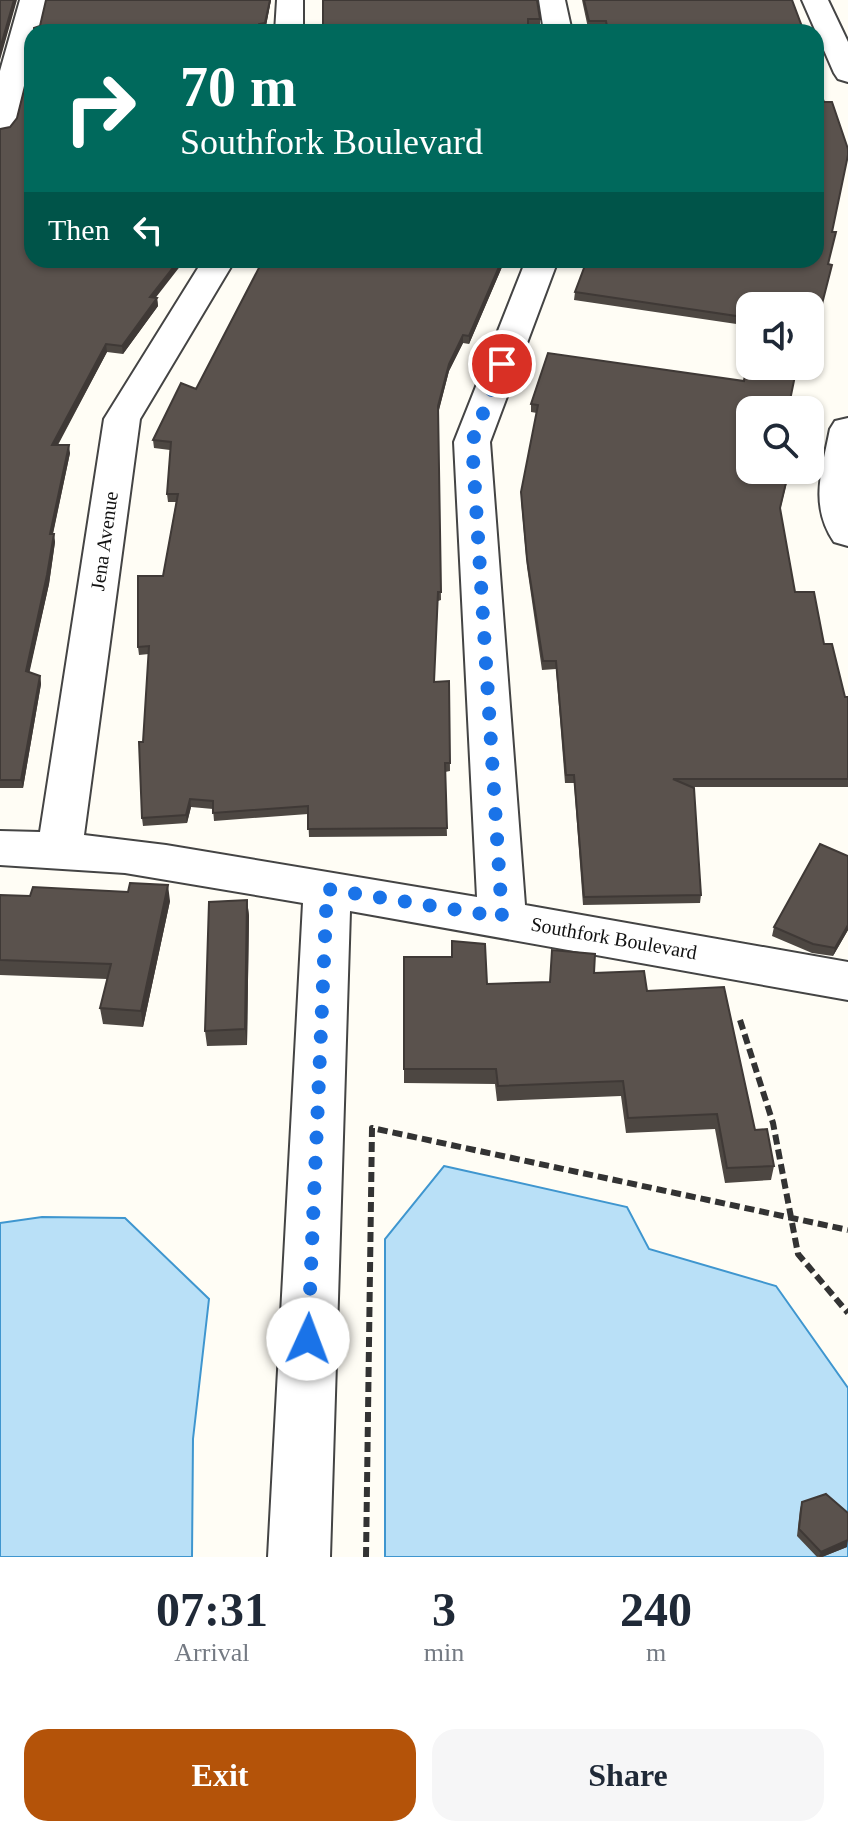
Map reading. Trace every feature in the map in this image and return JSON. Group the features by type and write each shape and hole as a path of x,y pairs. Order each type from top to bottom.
{"street":[{"path":"27,24 33,0"},
{"path":"289,24 290,0"},
{"path":"552,0 556,24"},
{"path":"815,0 848,73"},
{"path":"0,125 24,34"},
{"name":"Jena Avenue","path":"60,848 122,419 214,268"},
{"path":"502,917 472,442 539,268"},
{"path":"848,431 836,496 848,534"},
{"name":"Southfork Boulevard","path":"0,848 60,848 159,860 502,917 848,981"},
{"path":"299,1557 327,889"}],"path":[{"path":"740,1020 773,1123 798,1254 848,1313"},
{"path":"366,1557 372,1128 848,1230"}],"water":[{"path":"444,1166 627,1207 649,1249 776,1286 848,1388 848,1557 385,1557 385,1239"},
{"path":"42,1217 125,1218 209,1299 193,1439 192,1557 0,1557 0,1223"}],"building":[{"path":"0,0 14,0 0,49"},
{"path":"46,0 270,0 265,23 259,24 40,24"},
{"path":"323,0 537,0 540,19 528,19 528,24 323,24"},
{"path":"584,0 792,0 801,24 607,24 606,21 589,21"},
{"path":"24,90 24,268 173,268 150,297 157,298 122,346 106,344 52,445 69,445 50,534 54,534 47,575 26,671 40,676 21,780 0,780 0,129 10,127 17,118"},
{"path":"824,102 832,102 848,155 832,232 836,232 828,264 832,265 824,296 824,292 736,292 736,316 575,292 584,268 824,268"},
{"path":"259,268 499,268 469,336 463,335 449,364 438,406 441,592 438,592 434,682 449,681 450,763 445,763 447,828 308,829 308,806 213,813 213,801 190,799 186,815 142,818 139,742 143,742 149,646 138,647 138,576 163,576 178,494 167,494 171,442 153,440 181,383 196,389"},
{"path":"548,353 744,381 794,380 791,396 736,396 736,484 786,484 780,508 795,592 814,592 824,644 832,644 845,697 848,697 848,779 673,779 694,788 701,895 584,897 574,775 566,775 556,661 543,661 527,559 521,492 538,405 531,404"},
{"path":"820,844 848,856 848,925 835,948 813,944 774,927"},
{"path":"130,883 168,885 141,1011 100,1008 111,964 0,960 0,895 30,896 33,887 128,892"},
{"path":"247,900 245,1029 205,1031 209,902"},
{"path":"452,941 485,944 487,984 550,982 552,950 595,954 594,973 644,971 647,991 724,987 755,1130 767,1129 774,1166 727,1168 717,1114 628,1118 623,1081 498,1086 496,1069 404,1069 404,957 452,957"},
{"path":"826,1494 848,1513 848,1540 821,1552 799,1529 802,1502"}],"route":[{"path":"308,1339 327,889 502,917 472,442 502,364"}]}
